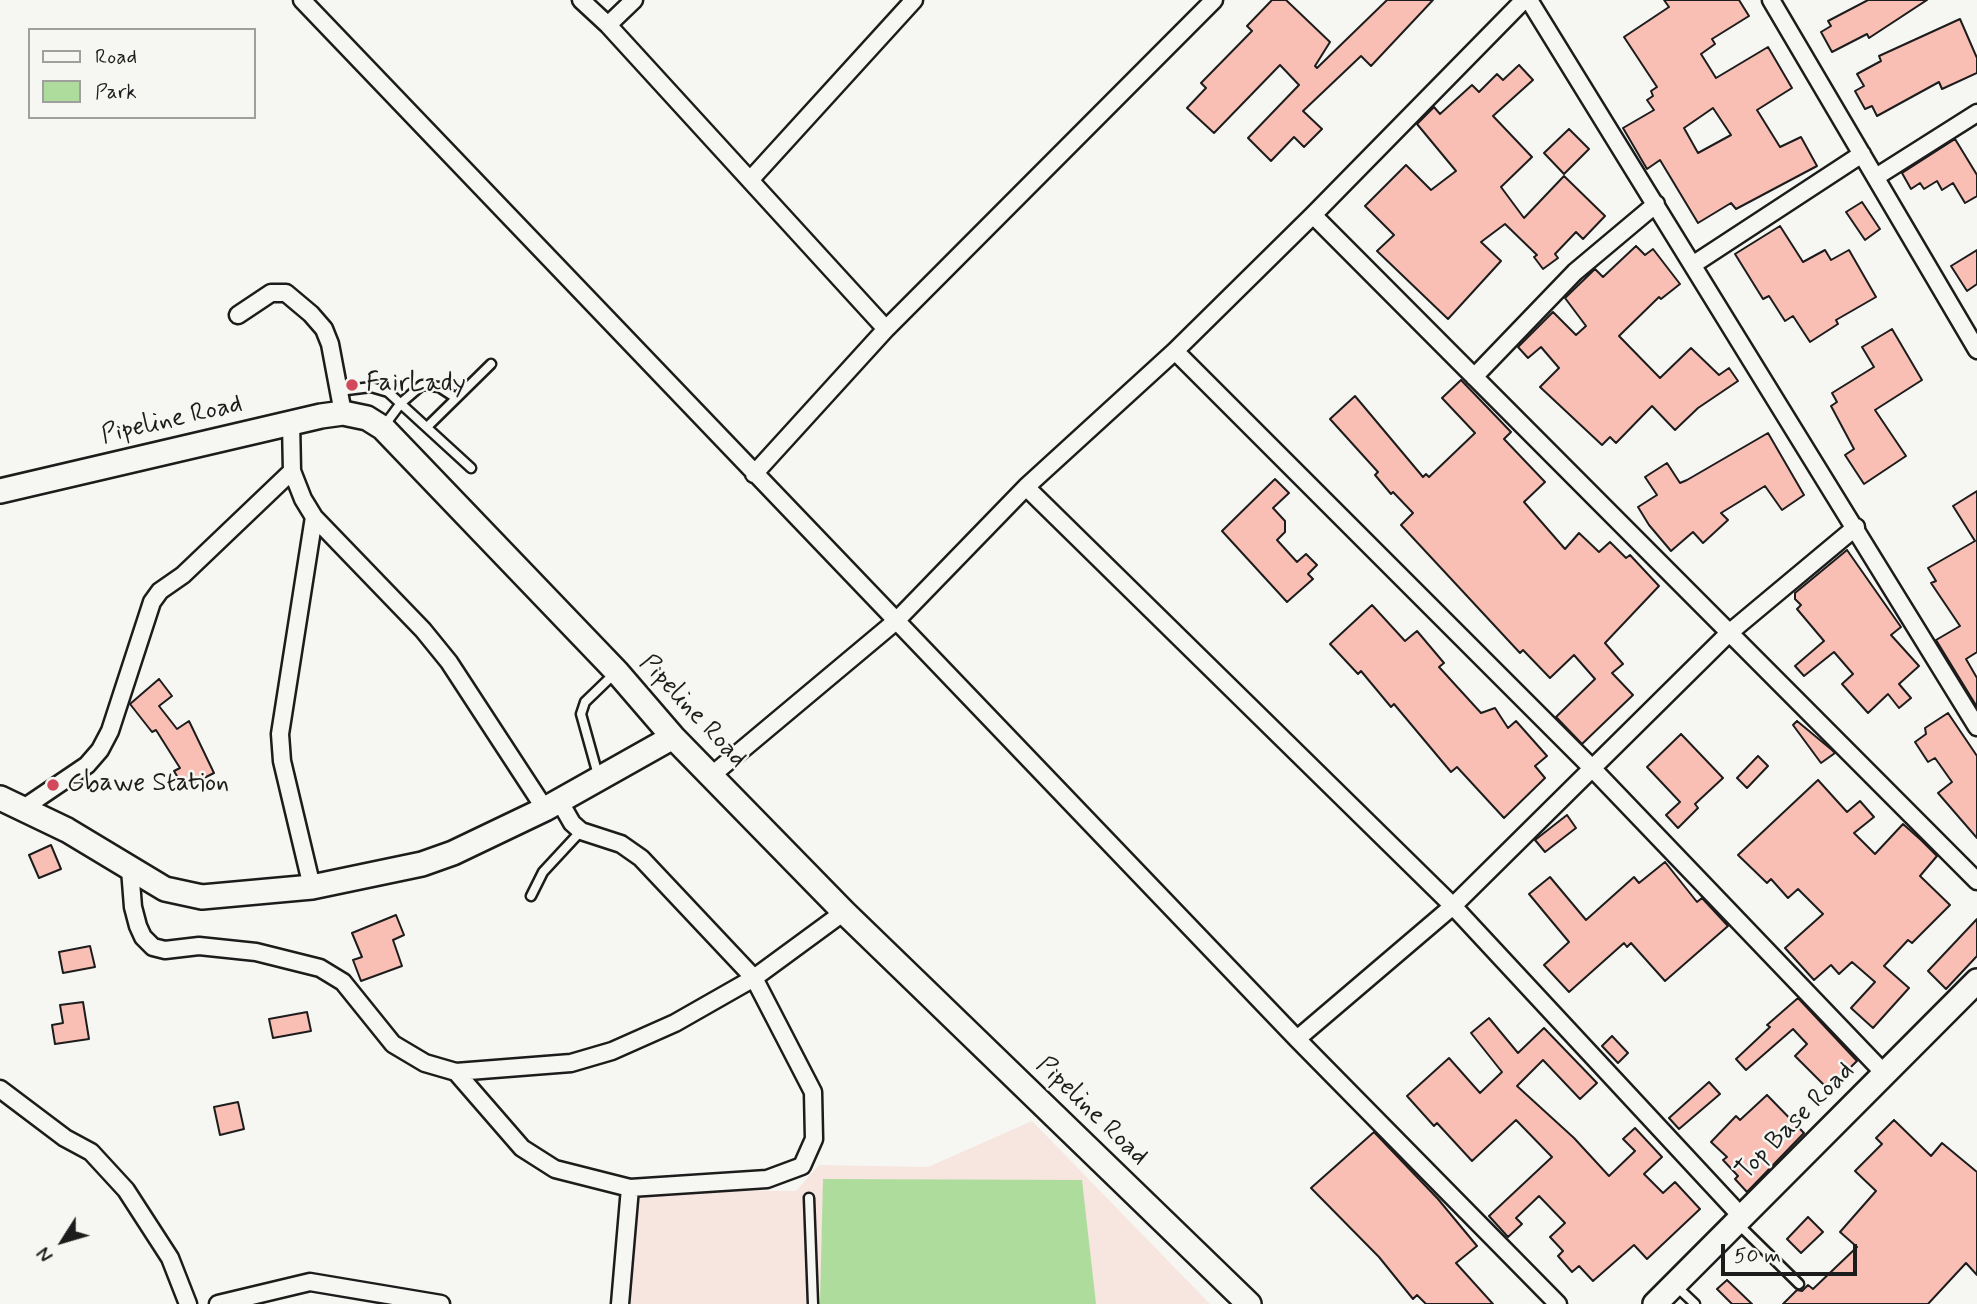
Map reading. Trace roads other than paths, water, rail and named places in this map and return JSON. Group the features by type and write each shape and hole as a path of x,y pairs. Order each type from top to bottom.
{"street":[{"path":"302,0 1297,1039 1558,1304"},
{"path":"581,0 608,25 694,121 751,179 886,329"},
{"path":"608,25 634,0"},
{"path":"751,179 914,0"},
{"path":"754,474 886,329 1214,0"},
{"path":"712,775 896,621 1026,487 1175,351 1313,215 1524,0"},
{"path":"1529,0 1977,727"},
{"path":"1771,0 1977,350"},
{"path":"1877,177 1977,113"},
{"path":"1694,264 1862,154"},
{"path":"1474,377 1575,272 1656,204"},
{"path":"1313,215 1977,881"},
{"path":"238,315 271,293 286,293 324,328 341,402"},
{"path":"1175,351 1591,767 1884,1073"},
{"name":"Pipeline Road","path":"0,491 291,422 341,402 383,428 617,673 673,737 844,912 1249,1304"},
{"path":"291,422 292,471 303,499 314,517 449,662 552,805 581,831 621,844 641,858 754,978 813,1092 814,1139 802,1167 766,1179 630,1188 555,1168 522,1148 456,1072"},
{"path":"22,809 87,765 100,750 110,731 152,602 160,591 184,575 292,471"},
{"path":"1026,487 1453,906 1738,1219"},
{"path":"312,887 284,773 280,734 314,517"},
{"path":"1297,1039 1453,906 1729,633 1856,527"},
{"path":"0,798 67,830 165,889 184,896 202,897 312,887 422,864 453,853 552,805 673,737"},
{"path":"130,869 138,926 143,937 153,947 165,950 199,946 256,952 320,968 343,982 393,1044 425,1063 456,1072 571,1063 612,1051 675,1023 754,978 844,912"},
{"name":"Top Base Road","path":"1655,1304 1977,981"},
{"path":"0,1089 65,1138 90,1152 126,1190 170,1258 188,1304"},
{"path":"620,1304 630,1188"},
{"path":"218,1304 270,1298 310,1282 441,1304"}],"lane":[{"path":"427,427 491,364"},
{"path":"383,428 401,403 422,385 439,387 456,398"},
{"path":"341,402 377,388 388,392 471,468"},
{"path":"599,779 581,714 585,702 617,673"},
{"path":"531,896 543,872 581,831"},
{"path":"809,1198 813,1304"},
{"path":"1738,1219 1800,1284"},
{"path":"1674,1284 1695,1304"}],"place":[{"name":"FairLady","path":"352,385"},
{"name":"Gbawe Station","path":"53,785"}]}
